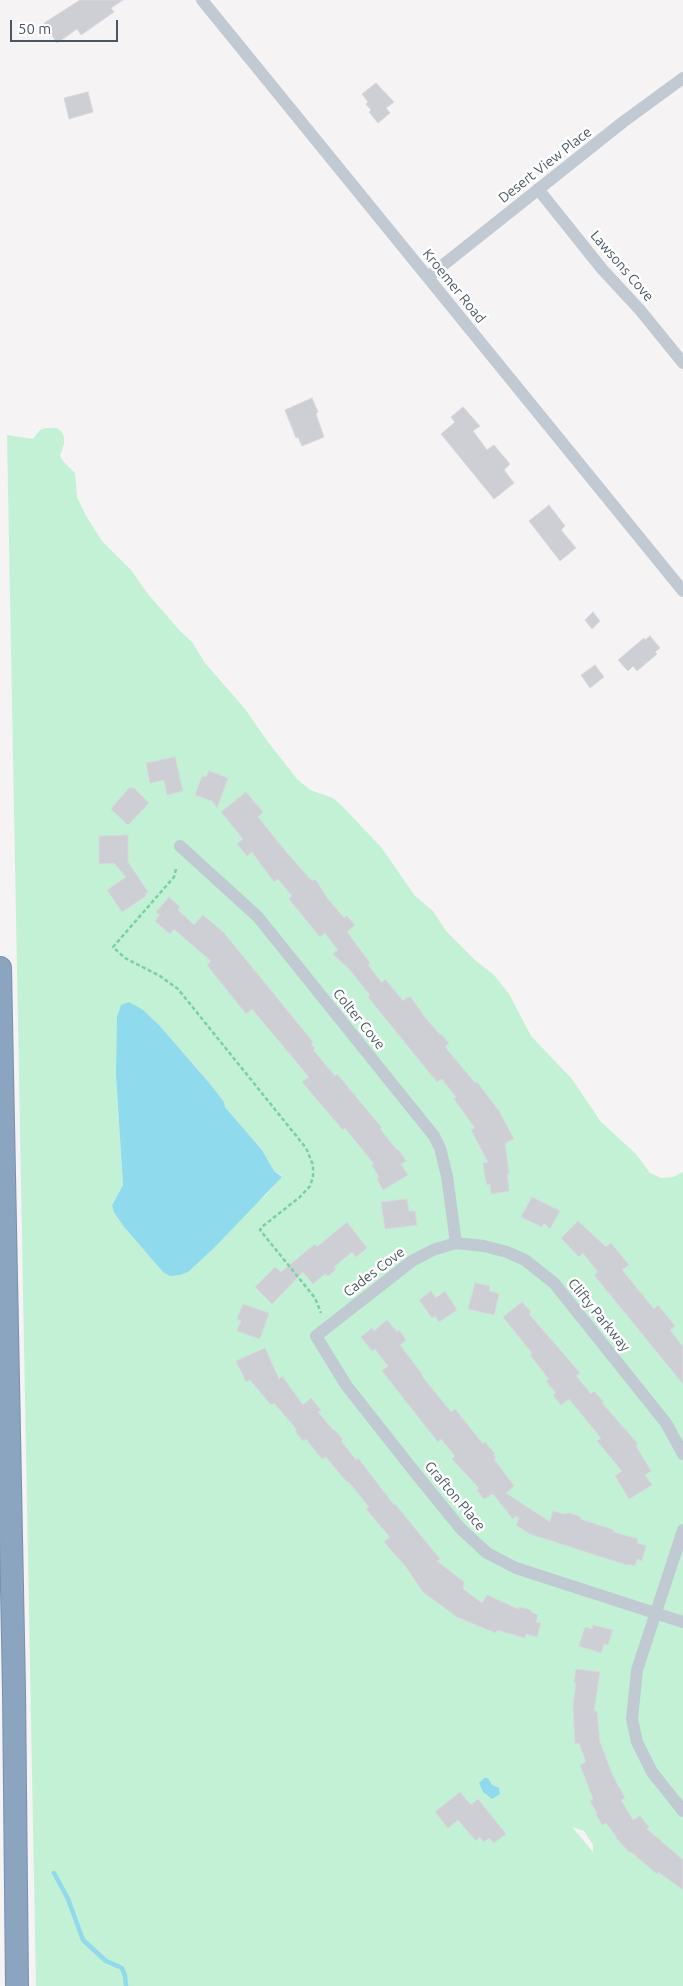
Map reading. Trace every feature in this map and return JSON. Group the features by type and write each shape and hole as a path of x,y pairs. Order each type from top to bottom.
{"highway":[{"path":"0,968 14,1691 17,1986"}],"street":[{"name":"Kroemer Road","path":"202,0 683,591"},
{"name":"Desert View Place","path":"428,277 664,90 683,78"},
{"name":"Lawsons Cove","path":"538,189 602,269 640,310 683,363"},
{"name":"Colter Cove","path":"180,846 258,917 434,1136 440,1148 447,1176 456,1243"},
{"name":"Cades Cove","path":"316,1336 412,1261 433,1250 456,1243"},
{"name":"Clifty Parkway","path":"456,1243 484,1246 507,1252 525,1260 554,1284 662,1418 675,1436 683,1454"},
{"name":"Grafton Place","path":"316,1336 346,1385 414,1472 476,1544 501,1562 516,1568 683,1622"},
{"path":"683,1530 637,1670 632,1719 638,1742 653,1773 683,1811"}],"path":[{"path":"176,869 174,877 113,947 125,958 160,976 178,989 306,1148 313,1165 313,1177 310,1186 289,1207 262,1226 260,1231 314,1298 321,1314"}],"green space":[{"path":"57,428 62,432 64,444 60,456 75,473 77,497 86,516 102,541 131,570 148,594 192,642 205,663 245,709 297,779 310,790 333,798 381,847 415,896 433,911 446,931 476,961 494,975 509,994 531,1036 572,1079 601,1122 636,1154 650,1173 661,1178 673,1177 683,1172 683,1986 36,1986 7,435 33,439 40,430","holes":["160,1026 211,1085 224,1102 225,1107 262,1150 274,1171 282,1176 265,1196 163,1272 124,1227 112,1205 123,1185 116,1076","572,1827 584,1831 593,1845 593,1852"]}],"water":[{"path":"129,1002 143,1010 160,1026 211,1085 224,1102 225,1107 262,1150 274,1171 282,1177 214,1248 188,1272 180,1275 170,1276 163,1272 124,1227 114,1212 112,1205 123,1185 116,1076 117,1017 121,1005"},
{"path":"484,1778 488,1778 492,1785 499,1788 500,1794 492,1799 483,1792 479,1783"}],"building":[{"path":"80,0 123,0 111,8 114,12 81,35 77,29 57,43 44,23"},
{"path":"376,83 394,102 386,108 390,113 378,123 369,112 371,110 366,104 368,102 362,94"},
{"path":"88,92 93,112 69,119 64,98"},
{"path":"312,398 318,412 316,414 324,437 302,446 298,437 296,438 285,410"},
{"path":"463,407 480,426 473,431 487,450 494,445 510,464 504,470 514,483 494,499 441,434 455,422 451,417"},
{"path":"549,505 565,526 561,530 576,548 560,561 529,521"},
{"path":"593,612 600,621 592,629 585,620"},
{"path":"650,636 660,648 655,652 657,654 637,671 633,666 628,671 618,660 644,638 645,640"},
{"path":"595,665 604,677 590,688 581,675"},
{"path":"175,757 183,791 167,795 164,780 150,783 146,763"},
{"path":"209,771 228,778 217,808 212,801 195,795 202,776 206,777"},
{"path":"129,788 134,788 149,803 128,825 111,809"},
{"path":"246,792 263,812 258,817 287,853 311,880 316,880 327,898 344,918 347,916 355,925 347,932 382,983 385,979 403,1001 411,997 423,1015 449,1043 445,1047 475,1083 477,1082 499,1111 514,1139 505,1143 509,1191 491,1194 490,1184 487,1185 483,1163 488,1162 471,1130 475,1128 454,1099 456,1097 442,1079 437,1082 368,997 370,995 350,970 333,954 338,950 325,933 320,937 289,899 292,896 278,879 274,882 252,852 247,856 237,844 243,839 221,812"},
{"path":"128,835 128,862 148,892 145,894 146,896 122,912 107,890 126,877 114,863 99,864 99,836"},
{"path":"169,897 180,907 178,910 194,925 203,915 224,933 313,1042 311,1044 315,1048 313,1050 335,1076 337,1074 398,1149 406,1161 401,1164 408,1175 383,1190 377,1179 379,1177 372,1165 374,1164 345,1128 343,1130 302,1082 309,1077 252,1009 246,1014 207,965 211,961 174,929 170,934 155,921 160,915 156,912"},
{"path":"532,1197 560,1211 550,1229 544,1223 542,1227 521,1217"},
{"path":"407,1199 409,1211 415,1211 417,1225 385,1229 381,1202"},
{"path":"578,1221 606,1247 611,1243 629,1265 622,1270 654,1309 658,1305 675,1326 670,1330 683,1347 683,1384 594,1275 598,1272 583,1253 579,1257 561,1238"},
{"path":"347,1222 367,1248 356,1257 352,1252 334,1267 336,1269 328,1276 326,1274 322,1276 313,1284 303,1272 272,1304 255,1287 275,1267 281,1272 315,1244 317,1247"},
{"path":"475,1283 490,1286 489,1291 499,1294 494,1315 468,1309"},
{"path":"431,1291 436,1298 445,1291 457,1310 439,1322 435,1316 432,1318 419,1300"},
{"path":"522,1302 531,1312 529,1314 580,1373 576,1376 591,1394 594,1391 604,1402 602,1403 638,1444 636,1446 651,1471 645,1475 652,1485 629,1499 615,1476 622,1471 597,1441 601,1438 569,1399 561,1405 553,1395 556,1393 546,1381 549,1379 530,1355 532,1353 503,1317"},
{"path":"243,1304 269,1313 260,1339 237,1331 241,1321 237,1319"},
{"path":"387,1320 397,1332 399,1330 406,1340 400,1345 421,1375 451,1412 455,1409 483,1444 485,1442 495,1454 493,1455 496,1457 494,1459 514,1486 506,1493 550,1522 553,1511 563,1514 569,1513 581,1517 580,1519 614,1530 613,1532 638,1539 637,1543 646,1546 642,1561 637,1559 635,1566 627,1565 530,1534 516,1525 519,1518 515,1516 513,1519 493,1494 484,1499 477,1490 479,1488 452,1459 455,1456 441,1439 438,1442 382,1371 388,1366 375,1349 372,1351 361,1337 372,1328 374,1331"},
{"path":"265,1348 279,1379 282,1376 303,1405 311,1398 321,1410 318,1412 343,1440 341,1441 356,1460 358,1458 394,1505 440,1559 437,1561 464,1582 463,1589 482,1603 487,1595 518,1609 519,1607 531,1610 531,1612 538,1615 536,1622 541,1623 537,1637 526,1634 525,1638 497,1630 496,1633 457,1617 423,1592 406,1567 384,1542 390,1537 366,1509 369,1507 348,1481 326,1457 322,1459 306,1439 303,1441 295,1431 297,1430 274,1403 271,1405 250,1380 246,1382 236,1361"},
{"path":"593,1625 613,1630 608,1645 604,1644 601,1653 579,1646 585,1627 592,1629"},
{"path":"576,1669 600,1672 594,1711 597,1711 600,1742 613,1776 625,1798 621,1800 633,1820 640,1816 649,1827 647,1829 683,1860 683,1890 658,1872 657,1874 630,1853 616,1838 606,1823 602,1825 596,1814 590,1801 593,1799 580,1765 586,1762 579,1743 575,1744 573,1706"},
{"path":"460,1792 471,1805 478,1799 506,1834 494,1843 489,1838 484,1842 480,1837 476,1841 458,1820 448,1828 435,1812"}],"waterway":[{"path":"54,1873 68,1899 83,1940 106,1961 122,1968 126,1986"}]}
